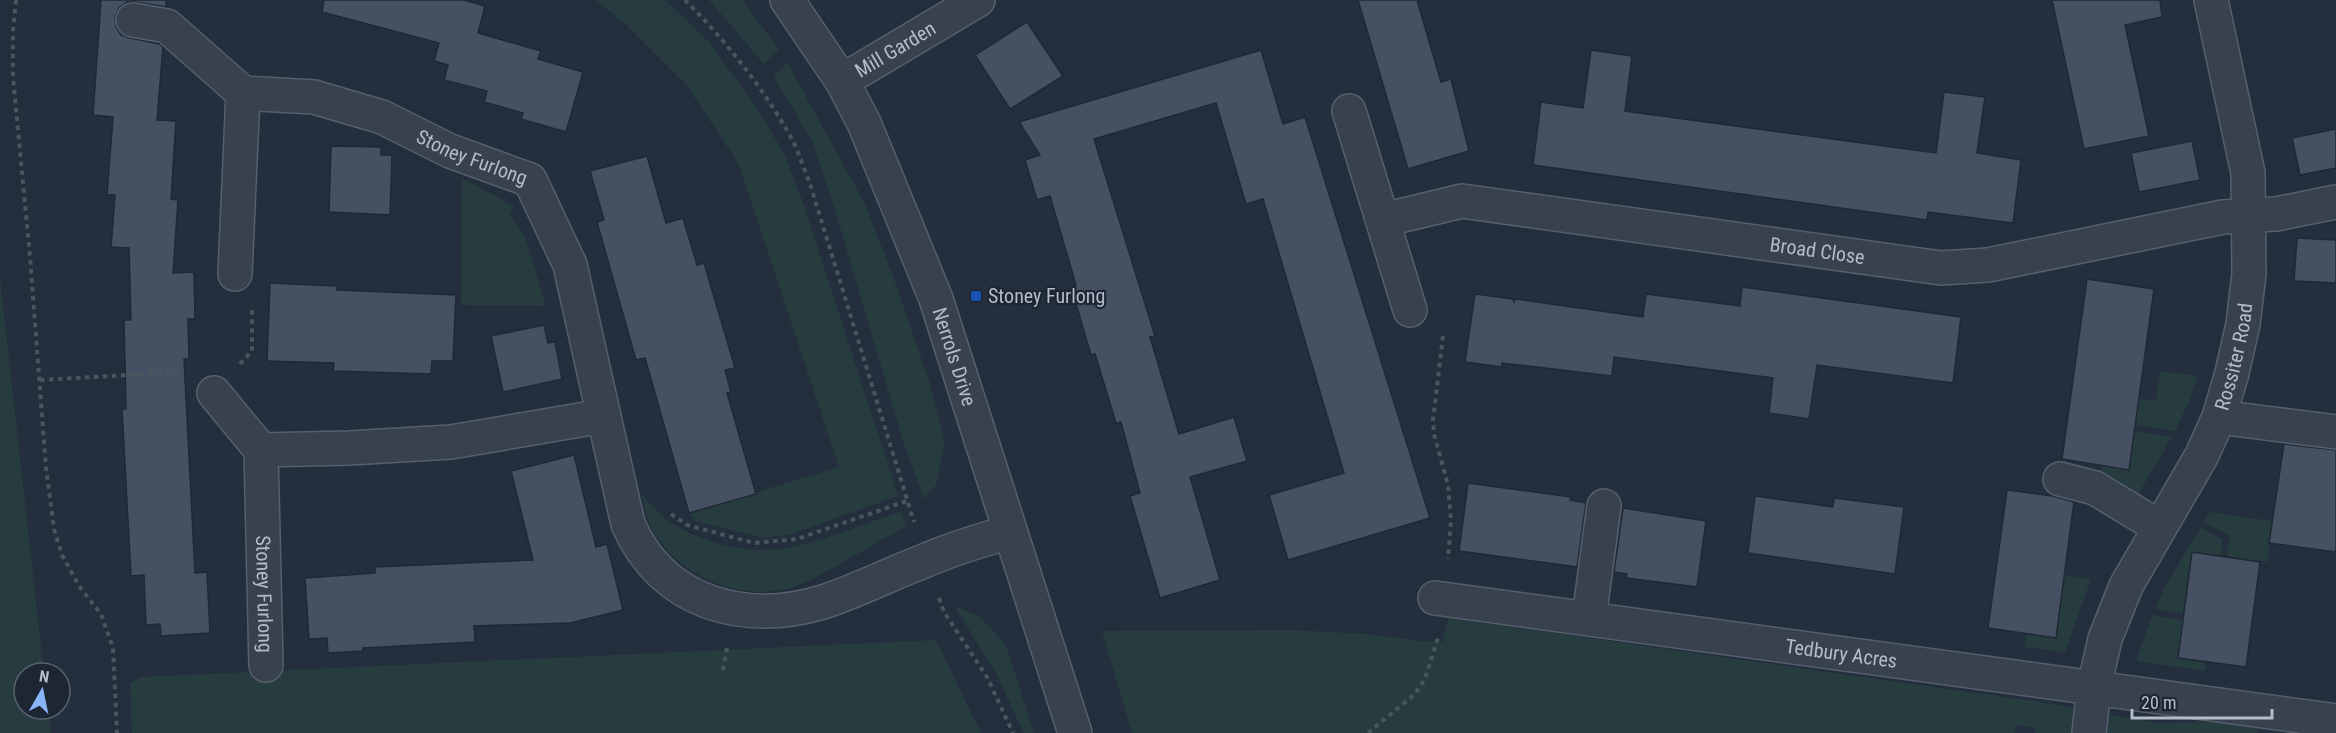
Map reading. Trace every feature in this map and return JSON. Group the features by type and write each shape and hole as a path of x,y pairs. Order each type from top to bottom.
{"street":[{"name":"Nerrols Drive","path":"787,0 842,81 864,123 936,299 1076,733"},
{"name":"Mill Garden","path":"842,81 978,0"},
{"name":"Rossiter Road","path":"2089,733 2094,687 2105,639 2126,586 2202,455 2219,417 2243,324 2249,274 2248,174 2211,0"},
{"path":"133,20 167,26 243,93 235,274"},
{"name":"Stoney Furlong","path":"243,93 314,97 382,117 450,151 530,180 570,265 628,524 637,544 654,567 674,585 698,599 731,610 780,611 822,602 925,560 1010,532"},
{"path":"1349,111 1410,310"},
{"name":"Broad Close","path":"1383,220 1462,201 1941,268 1988,265 2223,217 2276,214 2336,202"},
{"path":"214,393 261,450 451,442 603,416"},
{"path":"2219,417 2336,432"},
{"name":"Stoney Furlong","path":"261,450 266,665"},
{"path":"2060,479 2095,488 2159,527"},
{"path":"1589,618 1604,506"},
{"name":"Tedbury Acres","path":"1439,598 2336,721"}],"path":[{"path":"16,0 13,30 13,77 46,468 54,529 62,555 79,586 101,614 113,648 117,733"},
{"path":"685,0 710,25 757,84 789,134 811,187 925,560 944,612 987,677 1013,733"},
{"path":"40,380 192,372 214,393 252,351 252,290 235,274"},
{"path":"1368,733 1415,694 1425,678 1438,640 1439,598 1451,521 1448,485 1434,434 1433,420 1443,334 1434,302 1410,310"},
{"path":"664,508 687,525 754,543 797,539 907,501"}],"green space":[{"path":"596,0 665,0 708,41 754,104 784,153 805,208 898,496 791,534 764,538 695,521 689,513 839,467 738,163 687,86 624,23"},
{"path":"709,0 742,0 779,49 764,64"},
{"path":"787,62 865,204 894,279 931,387 945,442 936,485 924,499 903,441 813,143 774,77"},
{"path":"462,178 514,206 510,214 525,237 546,306 461,305"},
{"path":"0,278 43,661 12,661 12,721 50,721 51,733 0,733"},
{"path":"2160,371 2197,376 2190,399 2175,431 2135,425 2139,398 2156,401"},
{"path":"2134,431 2172,437 2137,496 2100,473 2101,466 2129,470"},
{"path":"641,493 663,517 686,532 728,546 756,550 801,545 902,511 906,526 799,585 773,591 751,591 729,588 709,580 673,556 659,539 648,520"},
{"path":"2209,512 2272,521 2267,562 2227,557 2230,536 2204,522"},
{"path":"2201,527 2223,540 2221,556 2192,553 2183,613 2155,609 2166,585"},
{"path":"2064,575 2091,579 2065,652 2025,647 2026,634 2056,637"},
{"path":"954,606 978,616 1007,648 1034,733 1024,733 995,671"},
{"path":"2152,615 2183,620 2178,658 2206,661 2205,671 2136,661"},
{"path":"1448,618 2053,704 2157,723 2257,721 2258,733 2035,733 2036,728 2016,725 2014,733 1132,733 1102,631 1291,630 1367,634 1443,642"},
{"path":"936,640 981,733 132,733 130,683 141,677"}],"building":[{"path":"101,0 166,0 166,7 127,2 119,8 115,17 116,27 121,35 163,47 157,120 176,121 171,199 178,200 173,273 194,272 195,319 188,319 189,359 184,359 195,573 207,572 210,633 161,636 160,624 146,625 144,575 131,576 122,409 126,409 124,320 131,320 129,248 111,247 115,195 107,195 113,117 93,115"},
{"path":"324,0 464,0 485,6 478,33 541,51 538,59 583,72 566,132 521,119 523,113 484,102 487,91 444,80 448,65 434,61 439,43 322,12"},
{"path":"1358,0 1417,0 1441,82 1451,79 1469,151 1408,169"},
{"path":"2052,0 2160,0 2162,17 2125,25 2149,136 2084,149"},
{"path":"1027,22 1063,76 1010,109 975,55"},
{"path":"1261,50 1283,124 1305,117 1430,518 1288,560 1269,495 1344,473 1263,199 1246,204 1216,103 1094,139 1155,336 1150,337 1179,434 1234,417 1247,461 1190,477 1220,580 1160,598 1130,496 1140,493 1121,422 1116,423 1095,354 1091,355 1071,287 1076,285 1050,196 1037,200 1025,160 1040,155 1019,122"},
{"path":"1591,50 1632,56 1625,111 1936,153 1944,92 1985,97 1977,153 2021,160 2013,223 1928,212 1927,220 1533,165 1541,102 1583,108"},
{"path":"2336,129 2336,168 2300,175 2292,138"},
{"path":"2192,141 2200,180 2139,192 2131,153"},
{"path":"331,146 381,147 381,155 392,155 390,215 329,212"},
{"path":"647,156 666,223 683,218 697,265 704,263 735,368 725,370 731,392 727,393 756,494 689,513 645,358 636,360 597,222 604,220 590,171"},
{"path":"2297,238 2336,240 2336,283 2294,281"},
{"path":"2087,279 2154,289 2129,470 2062,459"},
{"path":"270,283 337,286 337,290 456,295 453,361 432,361 431,374 333,371 334,363 267,361"},
{"path":"1742,287 1961,317 1953,383 1817,365 1809,419 1769,413 1773,378 1614,357 1612,376 1502,363 1502,367 1465,362 1475,294 1513,299 1514,302 1515,299 1643,317 1646,294 1740,306"},
{"path":"544,325 548,343 555,342 562,379 503,392 491,336"},
{"path":"2284,444 2336,450 2336,552 2269,543"},
{"path":"574,455 596,547 607,544 623,610 570,623 474,626 475,642 363,648 363,651 328,653 327,638 309,639 305,578 375,573 375,567 533,560 511,471"},
{"path":"1468,483 1571,497 1570,500 1586,503 1577,567 1459,551"},
{"path":"2007,490 2053,496 2074,502 2056,638 1988,628"},
{"path":"1755,496 1833,507 1834,498 1904,507 1895,574 1748,553"},
{"path":"1623,508 1706,521 1697,587 1626,578 1627,574 1614,572"},
{"path":"2192,552 2260,562 2246,667 2178,658"}],"place":[{"name":"Stoney Furlong","path":"976,296"}]}
